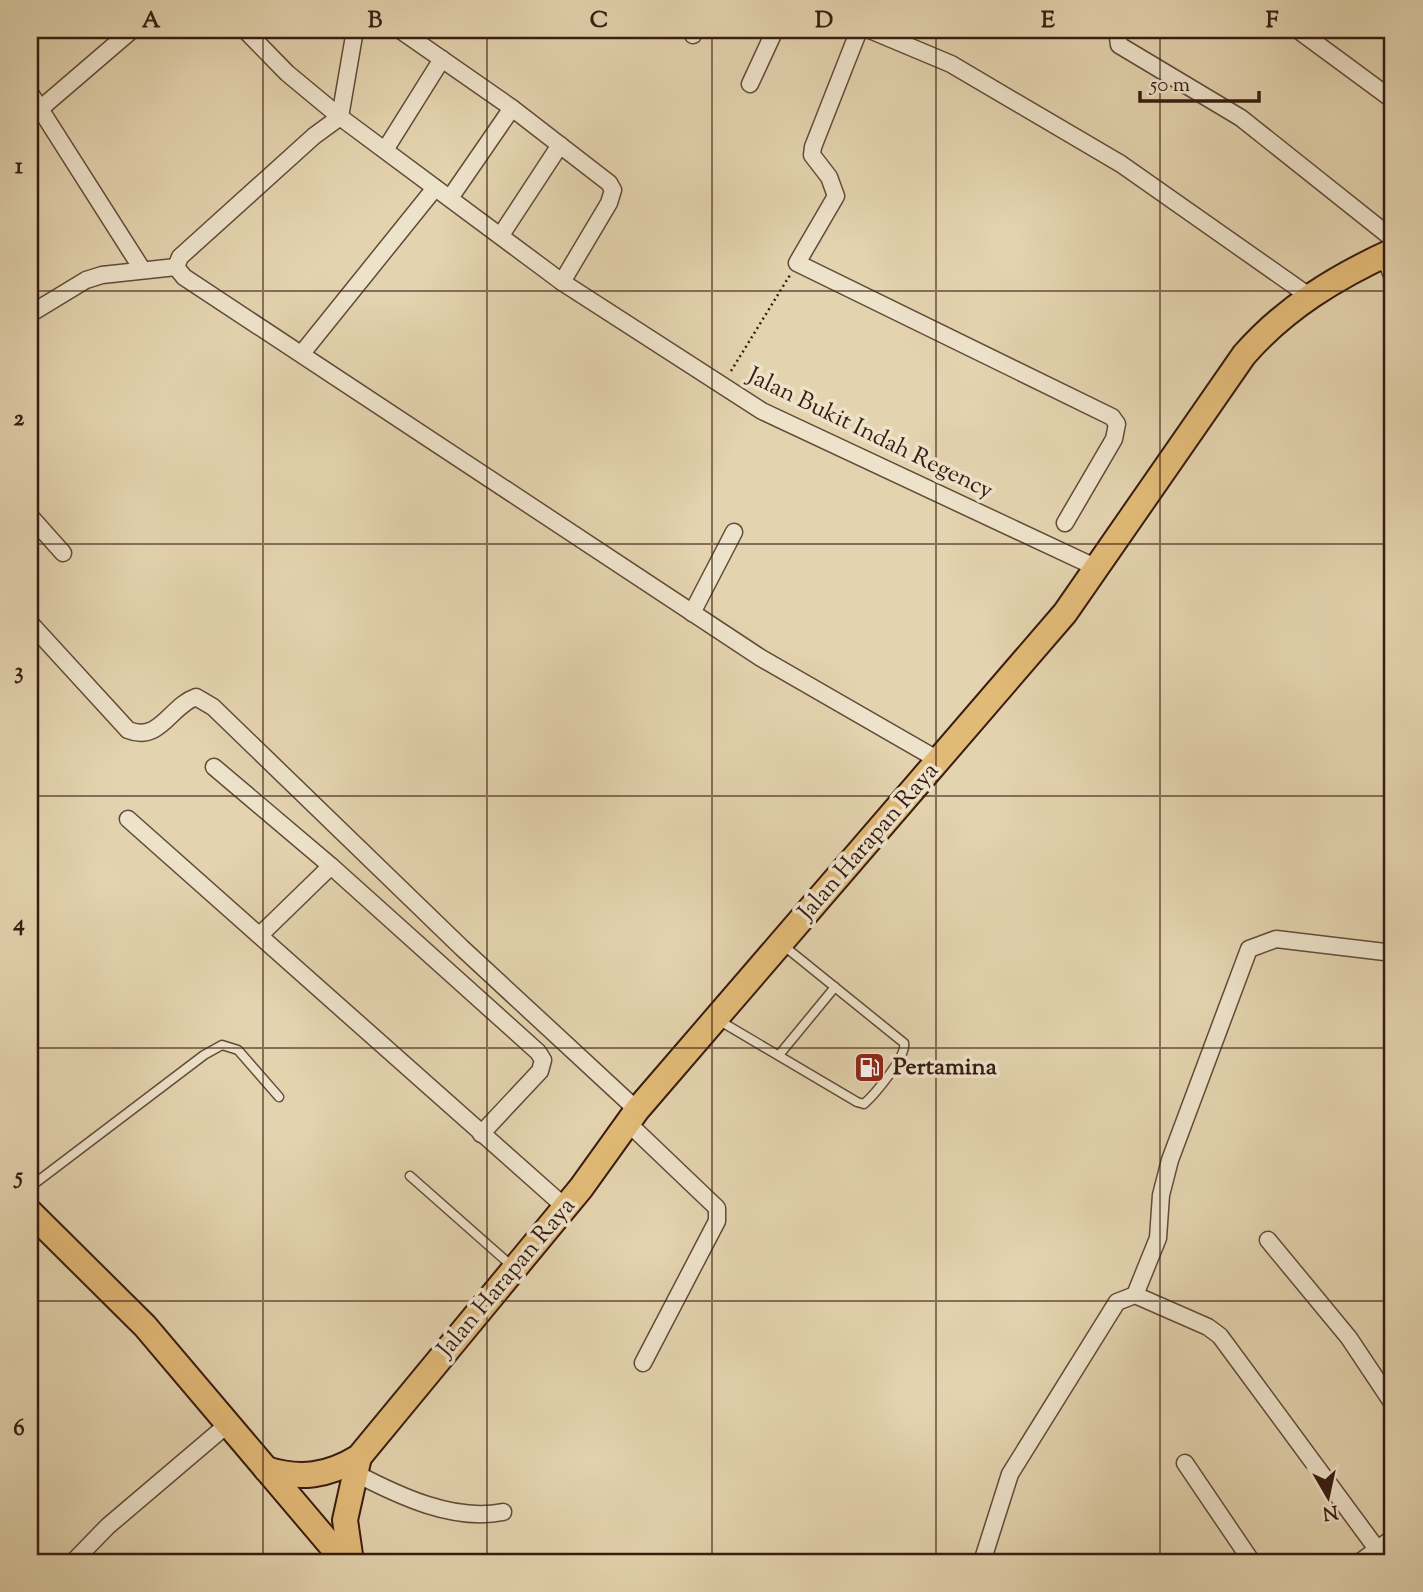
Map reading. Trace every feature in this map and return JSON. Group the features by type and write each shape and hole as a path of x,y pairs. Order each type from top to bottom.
{"main road":[{"name":"Jalan Harapan Raya","path":"357,1465 513,1267 565,1207 633,1117 1065,613 1244,355 1278,318 1308,296 1391,256"},
{"path":"30,1212 145,1326 345,1562"},
{"path":"266,1469 293,1477 357,1465 345,1520 351,1562"}],"street":[{"path":"40,109 132,30"},
{"name":"Jalan Bukit Indah Regency","path":"245,30 287,73 384,150 562,282 722,386 762,411 1095,567"},
{"path":"176,267 180,257 314,136 340,117 355,30"},
{"path":"400,30 512,108 609,183 613,190 609,203 562,282"},
{"path":"750,84 775,30"},
{"path":"859,30 813,146 812,155 829,177 836,196 797,263 1112,417 1117,424 1115,439 1065,523"},
{"path":"870,30 951,64 1121,164 1308,296"},
{"path":"1117,30 1119,45 1241,118 1391,256"},
{"path":"1298,30 1393,100"},
{"path":"384,150 442,59"},
{"path":"30,93 142,270"},
{"path":"450,198 512,108"},
{"path":"501,235 560,145"},
{"path":"303,352 435,188"},
{"path":"30,314 86,280 116,271 176,267"},
{"path":"176,267 184,277 303,352 692,613 788,674 940,761"},
{"path":"30,516 62,553"},
{"path":"692,613 734,531"},
{"path":"30,622 128,730 143,735 163,725 182,702 196,697 213,707 633,1117 717,1208 717,1221 643,1363"},
{"path":"214,767 331,866 538,1052 543,1060 540,1071 481,1134"},
{"path":"128,819 261,934 565,1207"},
{"path":"261,934 331,866"},
{"path":"1135,1296 1158,1238 1161,1195 1170,1160 1249,949 1276,939 1393,953"},
{"path":"1268,1240 1349,1338 1393,1404"},
{"path":"982,1562 1010,1474 1117,1303 1135,1296 1208,1327 1220,1336 1377,1549"},
{"path":"73,1562 108,1526 228,1424"},
{"path":"1185,1464 1252,1562"},
{"path":"357,1465 388,1491 464,1514 503,1512"},
{"path":"1360,1562 1393,1538"}],"lane":[{"path":"716,1019 857,1102 864,1104 873,1097 905,1047 781,944"},
{"path":"779,1055 835,987"},
{"path":"30,1187 204,1055 222,1045 238,1049 279,1097"},
{"path":"410,1176 513,1267"}],"path":[{"path":"722,386 797,263"}],"place":[{"name":"Pertamina","path":"870,1068"}]}
